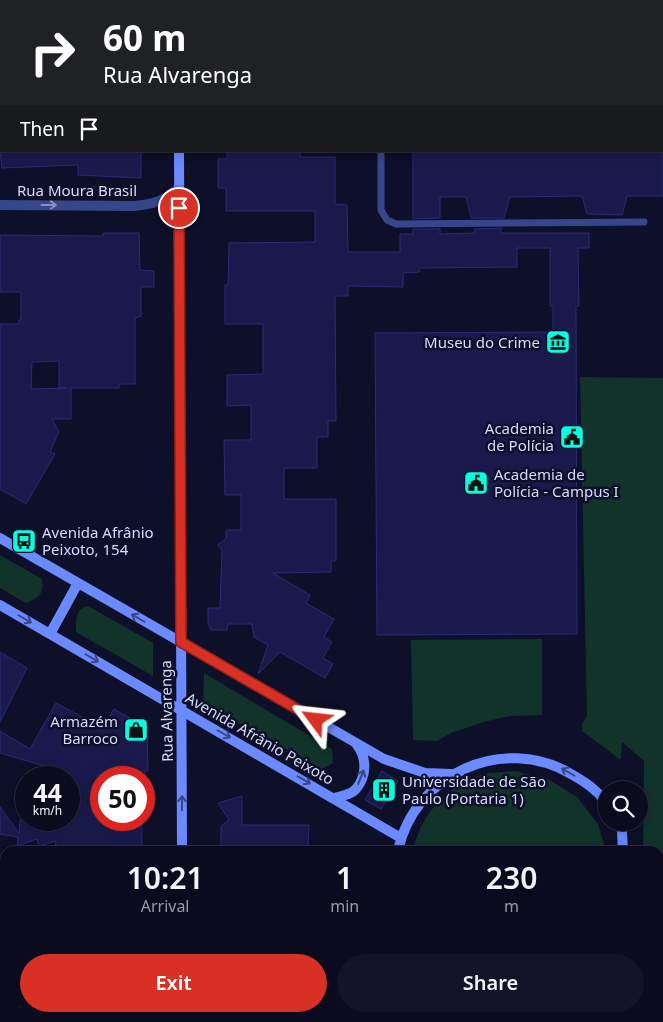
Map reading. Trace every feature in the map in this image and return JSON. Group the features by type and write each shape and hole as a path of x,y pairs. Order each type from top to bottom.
{"main road":[{"name":"Rua Alvarenga","path":"179,152 182,846"},
{"path":"0,538 384,760 425,773 451,774"},
{"path":"50,634 78,583"},
{"name":"Avenida Afrânio Peixoto","path":"0,605 401,838"},
{"path":"334,798 348,794 356,789 363,772 365,762 363,753 355,743"},
{"path":"399,846 409,819 420,801 451,774 470,765 493,759 525,758 555,764 590,785 598,794"},
{"path":"622,831 623,846"}],"street":[{"name":"Rua Moura Brasil","path":"0,205 134,206 155,204 166,199 179,188"}],"lane":[{"path":"381,152 381,210 387,220 396,224 644,222"}],"green space":[{"path":"580,377 663,378 663,846 643,846 643,831 648,831 648,781 644,781 644,761 622,742 621,760 582,731 582,723 587,717"},
{"path":"0,555 42,579 43,584 40,595 26,603 0,588"},
{"path":"88,606 153,643 153,676 76,632 78,612"},
{"path":"542,639 542,715 510,716 483,722 451,733 437,741 413,740 411,640"},
{"path":"204,673 332,749 333,763 322,769 203,703"},
{"path":"515,771 548,779 577,797 598,824 598,831 600,831 605,846 415,846 422,826 437,803 458,785 483,774"}],"building":[{"path":"0,152 141,152 141,178 78,175 78,165 2,168"},
{"path":"227,152 300,152 300,157 335,157 335,204 347,205 348,252 400,252 400,234 413,234 413,229 440,229 440,234 475,233 474,229 502,228 500,233 589,233 589,248 578,248 579,306 576,306 577,634 377,635 375,333 553,332 553,306 550,306 550,248 517,248 517,267 420,268 419,272 403,273 403,287 348,286 348,296 335,296 336,421 328,421 328,437 317,437 317,468 284,468 284,499 336,499 336,561 331,561 331,572 273,573 310,595 306,603 334,619 324,637 332,642 323,658 333,664 325,678 280,652 258,674 268,645 254,637 252,624 228,624 227,630 211,630 208,623 208,608 220,608 222,550 218,545 226,538 226,530 241,530 241,495 225,495 224,440 251,440 251,405 227,406 227,375 263,374 263,324 225,324 225,285 228,285 229,243 315,242 315,211 226,211 226,188 218,188 218,159 227,159"},
{"path":"413,152 663,152 663,196 627,196 622,215 587,214 582,196 510,197 504,218 471,218 466,197 440,197 440,218 413,219"},
{"path":"103,233 139,233 140,270 154,271 154,287 141,287 141,316 135,318 135,384 119,384 119,388 71,388 71,419 52,419 59,432 50,452 55,454 26,504 0,489 0,324 19,324 19,320 21,320 21,292 0,292 0,235 103,236","holes":["59,361 59,388 67,388 31,389 32,362"]},
{"path":"0,652 27,668 0,722"},
{"path":"56,703 103,728 114,709 147,728 148,766 90,766 90,831 142,831 142,846 56,846 56,841 39,846 37,839 17,846 18,837 0,834 0,807 15,828 15,831 19,833 19,831 80,831 80,766 44,766 0,753 0,731 30,749"},
{"name":"Universidade de São Paulo (Portaria 1)","path":"382,771 398,781 381,809 365,800"},
{"path":"242,796 242,825 309,825 308,846 221,846 221,826 229,820 218,803"}],"place":[{"name":"Museu do Crime","path":"558,342"},
{"name":"Academia de Polícia","path":"572,437"},
{"name":"Academia de Polícia - Campus I","path":"476,483"},
{"name":"Avenida Afrânio Peixoto, 154","path":"24,541"},
{"name":"Armazém Barroco","path":"136,730"},
{"name":"Universidade de São Paulo (Portaria 1)","path":"384,790"}],"route":[{"path":"179,208 181,642 316,720"}]}
